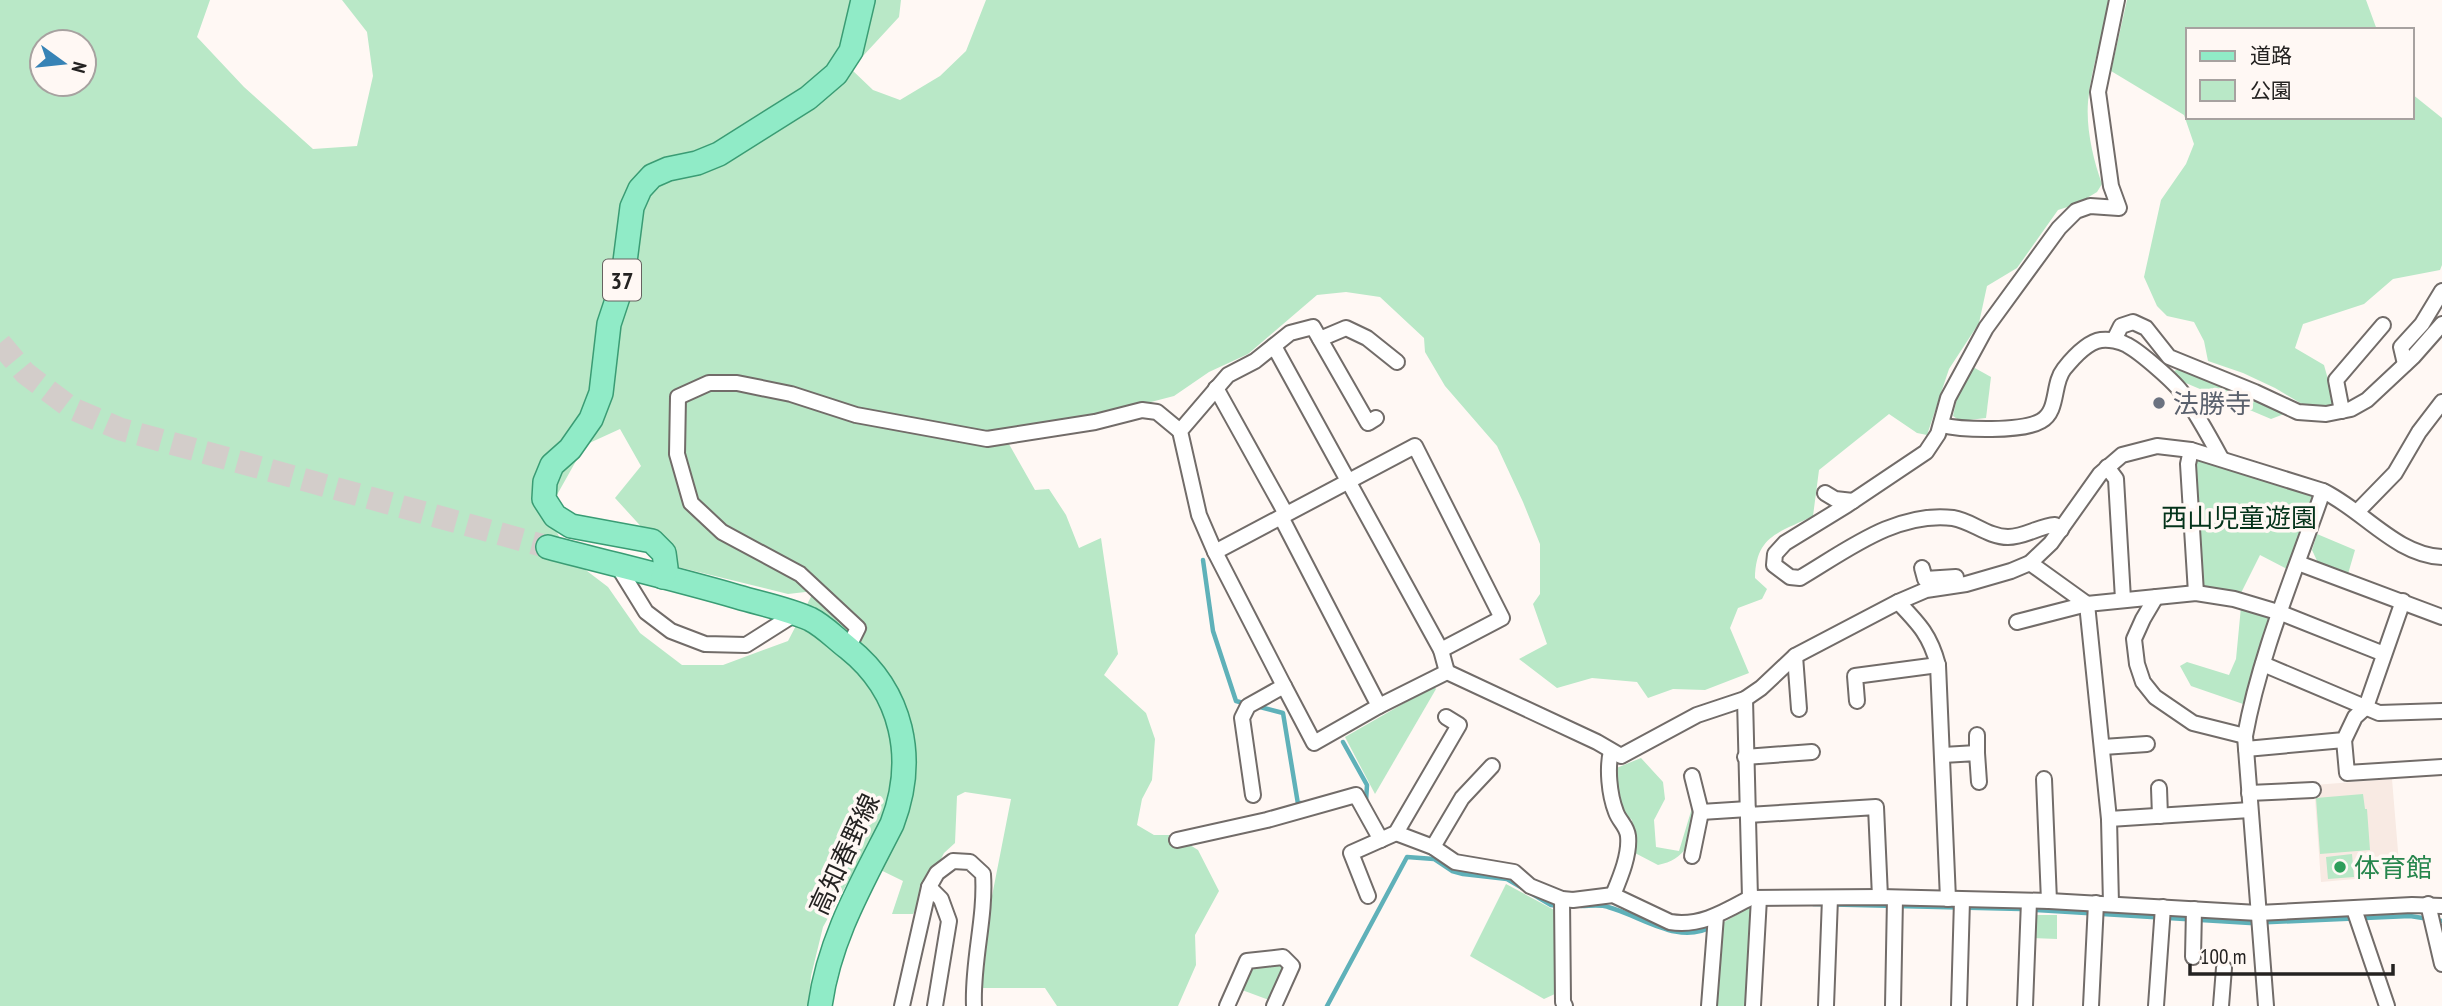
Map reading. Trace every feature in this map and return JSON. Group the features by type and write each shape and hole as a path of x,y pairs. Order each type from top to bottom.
{"main road":[{"name":"37","path":"663,578 666,568 664,553 652,541 571,526 555,516 544,499 545,482 552,465 570,449 591,419 601,393 608,324 622,285 632,207 640,189 652,176 719,154 808,98 836,74 851,51 863,0"},
{"name":"高知春野線","path":"548,547 795,614 827,630 871,669 899,720 905,782 901,803 892,824 832,949 820,1006"}],"street":[{"path":"2061,530 2054,525 2010,537 1996,536 1953,518 1921,519 1896,524 1800,578 1790,577 1774,565 1778,549 1926,452 1938,434 1948,398 1986,328 2059,228 2076,211 2090,206 2119,208 2111,186 2098,92 2117,0"},
{"path":"2405,364 2402,347 2422,324 2442,292"},
{"path":"2113,341 2121,326 2133,322 2146,328 2169,357 2298,412 2326,414 2351,409 2367,400 2442,324"},
{"path":"2342,411 2336,380 2383,325"},
{"path":"1180,431 1228,375 1255,360 1290,334 1313,327 1368,422 1376,418"},
{"path":"1320,339 1346,328 1367,338 1398,362"},
{"path":"1941,425 1953,428 2017,427 2030,426 2044,420 2053,404 2062,371 2087,346 2099,340 2113,341 2127,345 2182,391 2221,458"},
{"path":"1273,346 1441,650 1447,672 1597,742 1621,756 1697,715 1745,699 1795,656 1898,602 1926,590 1959,585 2030,563 2051,543 2107,467 2122,455 2157,446 2191,450 2221,458 2323,491 2342,500 2406,548 2442,557"},
{"path":"848,648 858,628 800,574 722,532 691,503 677,454 678,397 709,383 737,383 791,394 856,415 987,439 1095,422 1142,410 1157,412 1180,431 1199,515 1215,552 1314,743 1447,672"},
{"path":"1216,388 1379,706"},
{"path":"2357,512 2395,472 2419,432 2442,402"},
{"path":"1215,552 1415,446 1502,618 1441,650"},
{"path":"2191,450 2188,464 2196,593"},
{"path":"2107,467 2116,479 2123,599"},
{"path":"2266,1006 2246,742 2250,710 2263,664 2323,491"},
{"path":"1825,493 1835,499 1853,501"},
{"path":"2298,562 2442,617"},
{"path":"2030,563 2087,604 2109,819 2104,903 2091,1006"},
{"path":"617,565 646,612 671,631 705,644 746,645 795,614"},
{"path":"1922,568 1924,579 1955,577 1959,585"},
{"path":"2017,622 2087,604 2196,593 2234,599 2281,613 2384,654"},
{"path":"2156,597 2134,639 2137,664 2143,682 2155,697 2193,723 2246,742 2343,740"},
{"path":"2403,601 2366,708 2355,717 2343,740 2347,773 2442,767"},
{"path":"1898,602 1924,629 1933,644 1938,665 1955,899 1959,1006"},
{"path":"1795,656 1799,709"},
{"path":"2263,664 2379,713 2442,710"},
{"path":"1857,701 1855,676 1938,665"},
{"path":"1253,795 1242,718 1248,706 1284,686"},
{"path":"1745,699 1745,757 1756,903 1753,1006"},
{"path":"1368,896 1351,853 1396,833 1459,725 1446,717"},
{"path":"1977,735 1979,782"},
{"path":"2103,747 2147,744"},
{"path":"1611,751 1608,764 1616,813 1626,826 1628,843 1613,895"},
{"path":"1745,757 1813,752"},
{"path":"1943,755 1977,753"},
{"path":"1433,847 1462,798 1492,766"},
{"path":"1692,776 1701,812 1692,856"},
{"path":"2044,779 2049,901"},
{"path":"2160,788 2160,816"},
{"path":"2249,793 2313,790"},
{"path":"1177,840 1267,820 1356,794 1381,839"},
{"path":"1701,812 1876,807 1887,898 1893,1006"},
{"path":"2109,819 2250,810"},
{"path":"1396,833 1433,847 1455,862 1514,872 1530,886 1562,899 1613,895 1670,922 1715,924 1756,903 1830,898 2104,903 2194,909 2258,919 2433,913 2442,964"},
{"path":"902,1006 929,887 937,873 953,861 970,862 983,874 985,899 973,984 974,1006"},
{"path":"929,887 941,899 948,921 935,1006"},
{"path":"1826,1006 1830,898"},
{"path":"1562,899 1565,1006"},
{"path":"2025,1006 2029,901"},
{"path":"2156,1006 2163,907"},
{"path":"2193,957 2194,909"},
{"path":"2357,917 2387,1006"},
{"path":"1709,1006 1715,924"},
{"path":"1227,1006 1247,961 1283,957 1293,966 1274,1006"},
{"path":"2221,1006 2224,968"}],"shaded area":[{"path":"2392,779 2400,875 2321,882 2314,785"}],"green space":[{"path":"0,0 210,0 197,37 244,87 313,149 357,146 373,76 367,32 342,0 901,0 899,17 851,69 873,90 900,100 940,76 966,51 986,0 2111,0 2094,64 2088,102 2091,144 2102,184 2097,192 2077,204 2058,210 2017,268 1987,286 1979,323 1949,369 1927,435 1917,433 1889,414 1819,470 1813,516 1780,532 1765,544 1756,564 1755,578 1767,589 1762,599 1738,608 1730,628 1749,673 1705,690 1673,689 1648,698 1637,682 1592,678 1557,688 1519,659 1547,644 1533,604 1540,594 1540,544 1497,446 1445,386 1425,352 1424,338 1380,297 1346,292 1317,295 1248,354 1209,372 1174,396 1097,416 1001,430 1035,490 1049,489 1066,515 1079,548 1101,538 1118,654 1104,675 1146,713 1155,739 1152,780 1142,799 1137,825 1154,835 1174,835 1198,850 1219,891 1195,935 1196,965 1178,1006 1057,1006 1045,988 982,988 992,896 1011,799 965,792 957,796 955,843 944,853 913,914 892,914 903,881 860,860 823,927 811,976 808,1006 0,1006","holes":["620,429 641,466 615,498 678,567 788,594 814,591 788,641 723,665 682,665 640,633 608,587 570,558 548,515 585,445"]},
{"path":"2127,0 2366,0 2376,28 2186,28 2186,119 2414,119 2414,96 2442,118 2440,270 2393,279 2364,304 2303,324 2295,348 2324,365 2336,408 2302,404 2243,373 2208,361 2204,341 2194,322 2167,316 2157,306 2144,277 2161,200 2186,164 2194,144 2184,115 2111,71"},
{"path":"1973,367 1991,377 1986,418 1960,421 1953,416 1957,398"},
{"path":"2179,369 2289,412 2271,419 2181,381 2174,371"},
{"name":"西山児童遊園","path":"2194,458 2316,495 2291,571 2260,555 2240,595 2199,588"},
{"path":"2317,534 2355,550 2348,574 2318,563 2312,550"},
{"path":"2241,607 2274,617 2246,705 2191,686 2180,666 2187,662 2229,675 2236,659"},
{"path":"1434,686 1436,689 1375,794 1345,737"},
{"path":"1641,758 1663,782 1665,799 1654,820 1656,847 1679,851 1692,808 1692,828 1683,852 1677,858 1658,865 1635,853 1632,820 1621,811 1614,769"},
{"path":"2363,794 2367,809 2370,850 2320,854 2316,798"},
{"name":"体育館","path":"2352,854 2354,877 2328,879 2326,857"},
{"path":"1506,884 1556,911 1557,993 1544,999 1470,956"},
{"path":"1752,906 1747,1006 1713,1006 1719,925"},
{"path":"2035,915 2057,915 2057,939 2031,938"},
{"path":"1274,963 1284,967 1269,1000 1242,990 1253,965"}],"waterway":[{"path":"1203,560 1213,631 1236,701 1247,704"},
{"path":"1256,706 1283,713 1298,804 1301,803"},
{"path":"1343,742 1367,785 1366,801"},
{"path":"1327,1006 1407,857 1434,859 1452,871 1463,874 1507,879 1551,905 1558,906"},
{"path":"1813,904 2021,909 2250,923 2410,916 2442,921"},
{"path":"1581,906 1605,906 1673,931 1687,933 1713,926"}],"tunnel":[{"path":"0,343 25,373 71,408 120,429 548,547"}],"place":[{"name":"法勝寺","path":"2159,403"},
{"name":"体育館","path":"2340,867"}]}
